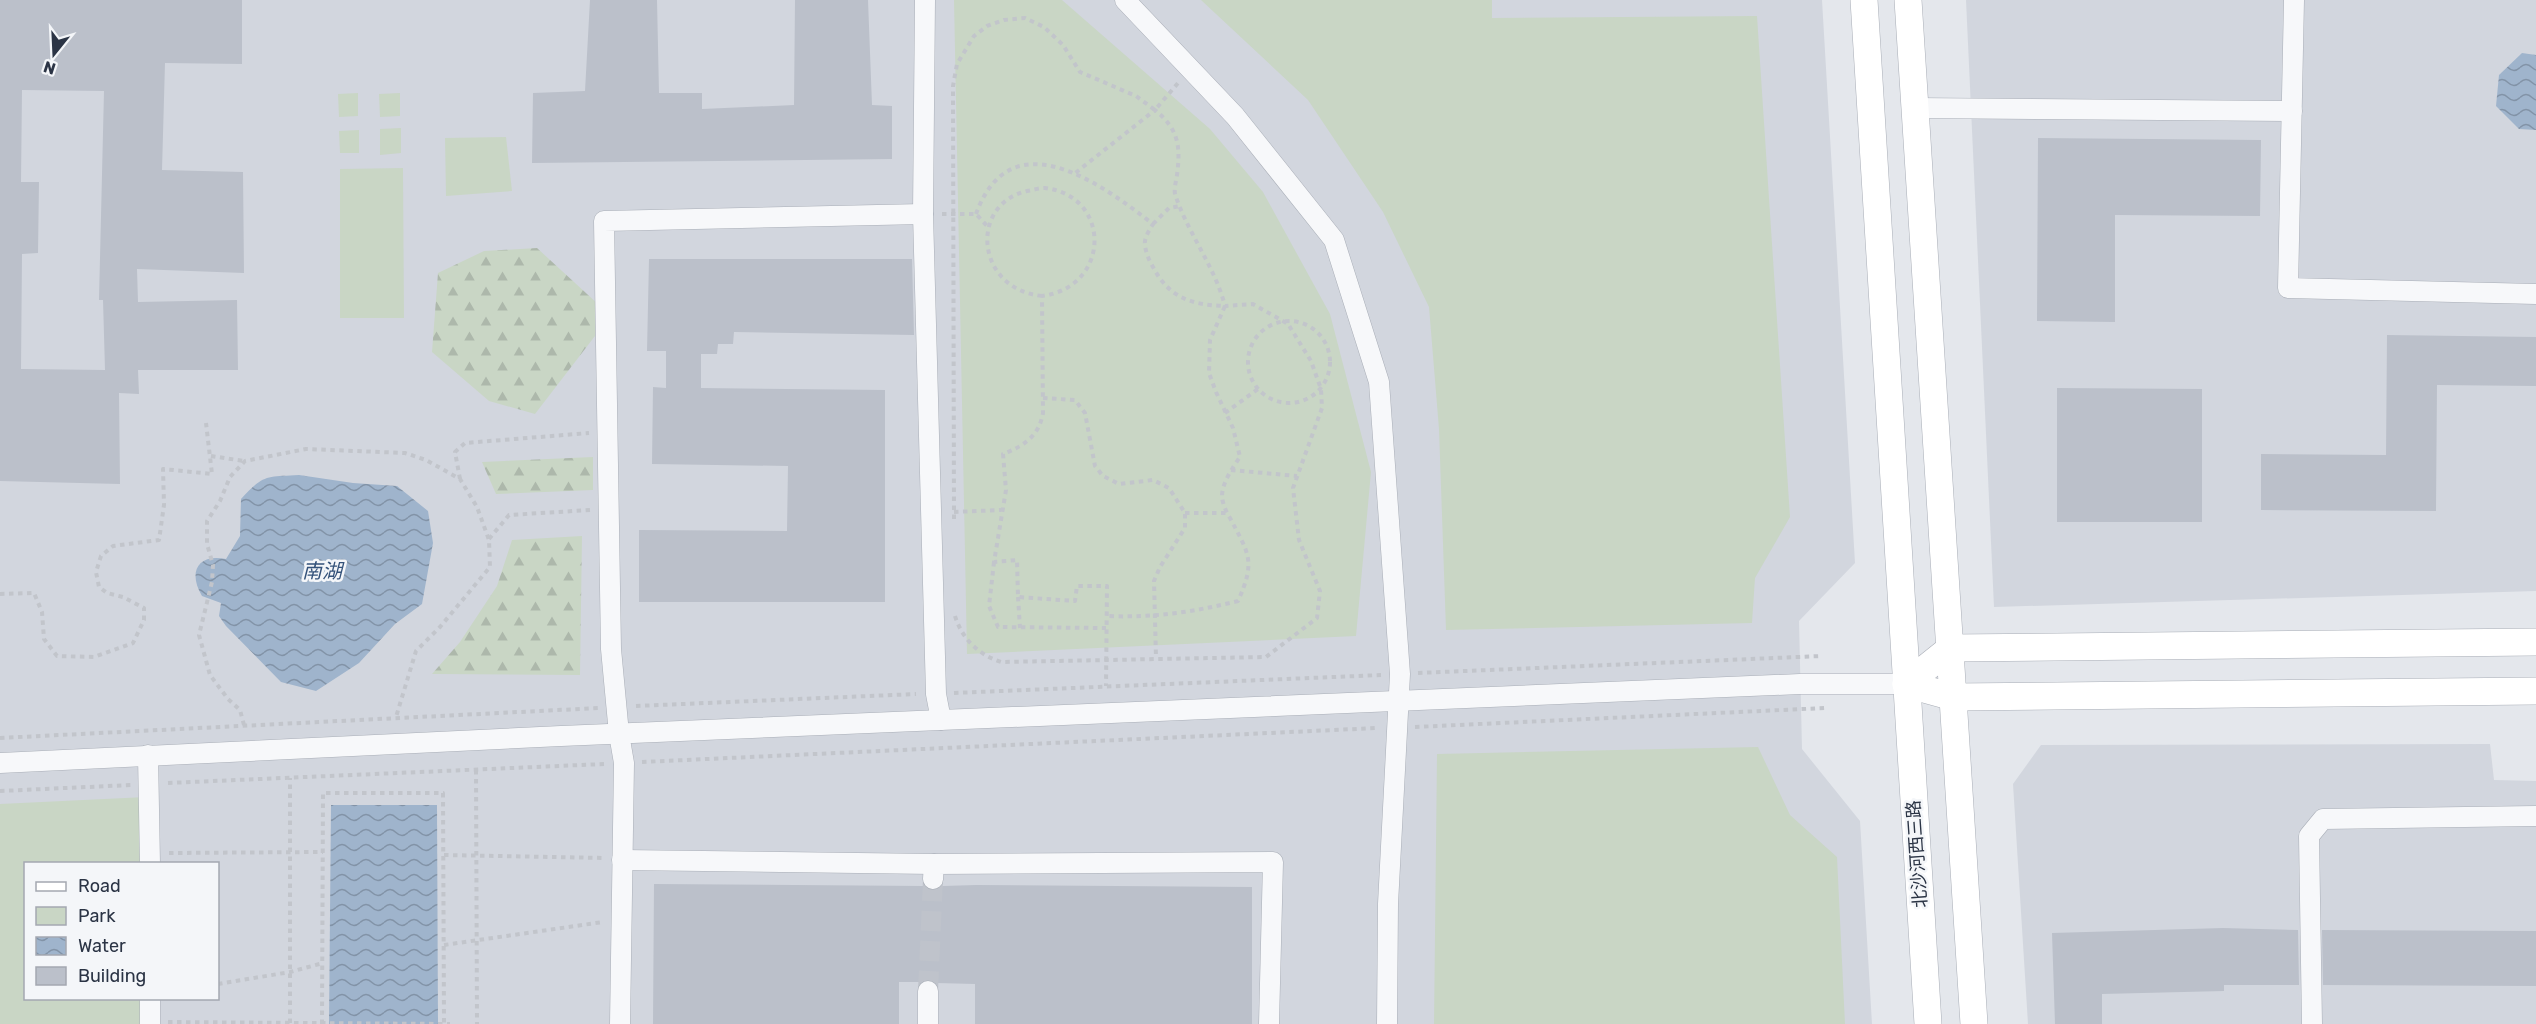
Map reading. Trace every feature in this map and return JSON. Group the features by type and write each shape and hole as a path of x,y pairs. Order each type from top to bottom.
{"street":[{"path":"925,0 923,214 936,694 941,720"},
{"path":"1125,0 1235,116 1334,240 1379,382 1400,674 1389,904 1387,1024"},
{"name":"北沙河西三路","path":"1864,0 1928,1024"},
{"path":"1908,0 1974,1024"},
{"path":"2294,0 2288,288 2536,294"},
{"path":"1915,108 2292,111"},
{"path":"620,1024 615,859 624,763 611,649 604,221 923,214"},
{"path":"1906,684 1951,648 2536,642"},
{"path":"0,763 619,734 1800,684 1906,684 1953,697 2536,690"},
{"path":"148,755 150,862"},
{"path":"2312,1024 2309,836 2323,819 2536,816"},
{"path":"615,859 933,871 1273,862 1269,1024"},
{"path":"928,992 928,1024"},
{"path":"150,1000 158,1023"}],"path":[{"path":"954,523 953,86 957,64 965,47 974,36 987,26 1004,20 1025,18 1044,27 1063,45 1080,72 1136,96 1170,122 1177,141 1179,158 1174,195 1207,263 1220,283 1226,306 1210,340 1209,374 1233,428 1240,457 1231,470 1222,495 1227,513 1245,546 1250,567 1238,601 1191,613 1107,616"},
{"path":"1074,174 1155,110 1191,69"},
{"path":"976,214 983,195 1015,166 1043,163 1088,180 1153,224"},
{"path":"1043,188 1064,193 1085,210 1094,227 1095,250 1082,278 1070,288 1056,294 1042,296 1022,292 1002,279 991,263 987,248 989,228 998,209 1017,194 1043,188"},
{"path":"954,611 959,627 973,646 988,658 1001,662 1266,657 1317,618 1320,591 1299,540 1293,488 1322,408 1321,389 1311,361 1288,324 1253,304 1203,305 1169,291 1160,280 1149,262 1145,242 1153,224 1169,208 1180,206"},
{"path":"923,214 976,214 989,228"},
{"path":"1042,296 1041,424 1022,447 1004,454 1006,490 1001,510 989,606 998,627 1107,628"},
{"path":"1282,321 1298,321 1314,328 1325,341 1331,357 1329,374 1321,389 1307,399 1290,403 1273,400 1258,389 1250,374 1248,357 1253,340 1265,327 1282,321"},
{"path":"1225,413 1258,389"},
{"path":"1043,398 1075,400 1085,413 1095,466 1103,476 1119,484 1153,480 1169,488 1185,513 1185,528 1160,567 1154,581 1156,658"},
{"path":"0,594 34,593 42,612 44,639 57,657 94,657 133,643 144,621 144,608 123,597 107,593 99,587 96,572 101,556 113,546 159,540 164,505 163,469 212,474 206,423"},
{"path":"396,717 416,651 440,627 490,567 489,540 477,507 460,479 455,452 465,443 607,432"},
{"path":"211,456 245,461 306,449 405,453 426,460 460,479"},
{"path":"244,725 240,710 210,675 200,635 212,582 213,565 207,544 207,521 220,501 230,477 245,461"},
{"path":"1231,470 1297,476"},
{"path":"489,540 509,515 609,508"},
{"path":"931,512 1001,510"},
{"path":"1185,513 1227,513"},
{"path":"994,562 1017,560 1020,628"},
{"path":"1018,597 1075,601 1077,586 1107,586 1106,686"},
{"path":"0,738 616,707 1822,656"},
{"path":"0,791 1825,708"},
{"path":"476,770 477,1024"},
{"path":"290,778 290,1023"},
{"path":"322,1023 323,793 443,793 444,1024"},
{"path":"169,854 323,852"},
{"path":"444,855 615,859"},
{"path":"444,945 607,921"},
{"path":"219,984 290,972 323,963"},
{"path":"158,1023 450,1024"}],"shaded area":[{"path":"0,0 1822,0 1855,563 1799,621 1802,749 1860,821 1872,1024 0,1024"},
{"path":"1966,0 2536,0 2536,591 1994,607"},
{"path":"2490,744 2494,780 2536,781 2536,1024 2028,1024 2013,784 2041,745"}],"green space":[{"path":"954,0 1062,0 1210,129 1263,192 1330,314 1371,472 1356,636 967,654"},
{"path":"1201,0 1492,0 1492,18 1757,16 1790,517 1755,578 1752,623 1446,630 1439,429 1429,307 1383,212 1308,100"},
{"path":"358,93 358,116 339,117 338,94"},
{"path":"400,93 400,116 380,117 379,94"},
{"path":"401,128 401,153 380,155 380,129"},
{"path":"359,130 359,153 340,153 339,131"},
{"path":"506,137 512,191 446,196 445,138"},
{"path":"403,168 404,318 340,318 340,169"},
{"path":"537,248 599,305 595,336 535,414 489,401 432,352 438,273 484,251"},
{"path":"593,457 593,490 496,494 482,462"},
{"path":"582,536 580,675 432,674 460,642 497,586 512,540"},
{"path":"1758,747 1790,815 1837,857 1845,1024 1434,1024 1437,754"},
{"path":"146,797 145,862 24,862 24,1000 143,1000 143,1024 0,1024 0,804"}],"water":[{"path":"2522,53 2536,55 2536,130 2519,129 2496,106 2499,75"},
{"name":"南湖","path":"299,475 353,483 397,486 428,511 433,543 422,604 395,624 359,663 316,691 281,682 226,626 219,616 221,603 202,596 196,580 198,567 202,562 216,558 226,559 240,536 241,499 266,478"},
{"path":"331,805 437,805 438,1024 329,1024"}],"building":[{"path":"0,0 242,0 242,64 165,63 162,170 243,172 244,273 137,269 138,302 237,300 238,370 138,370 139,394 119,393 120,484 0,481","holes":["22,90 104,91 99,300 103,300 105,370 21,369 22,254 38,253 39,182 21,182"]},
{"path":"590,0 657,0 659,93 702,93 702,109 794,105 795,0 868,0 872,105 892,106 892,159 532,163 533,93 585,91"},
{"path":"2038,138 2261,140 2260,216 2115,215 2115,322 2037,321"},
{"path":"649,259 912,259 914,335 734,332 733,344 718,344 717,354 701,354 701,388 885,390 885,602 639,602 639,530 787,531 788,466 652,464 653,387 666,388 666,351 647,351"},
{"path":"2387,335 2536,337 2536,386 2437,385 2436,511 2261,510 2261,454 2386,455"},
{"path":"2057,388 2202,389 2202,522 2057,522"},
{"path":"654,884 924,886 933,891 943,886 976,885 1252,887 1252,1024 975,1024 975,984 936,983 929,979 920,982 899,982 899,1024 653,1024"},
{"path":"2223,928 2298,930 2299,985 2224,985 2224,991 2102,994 2102,1024 2055,1024 2052,933"},
{"path":"2322,930 2536,931 2536,986 2323,985"}],"tunnel":[{"path":"928,991 933,879"}]}
